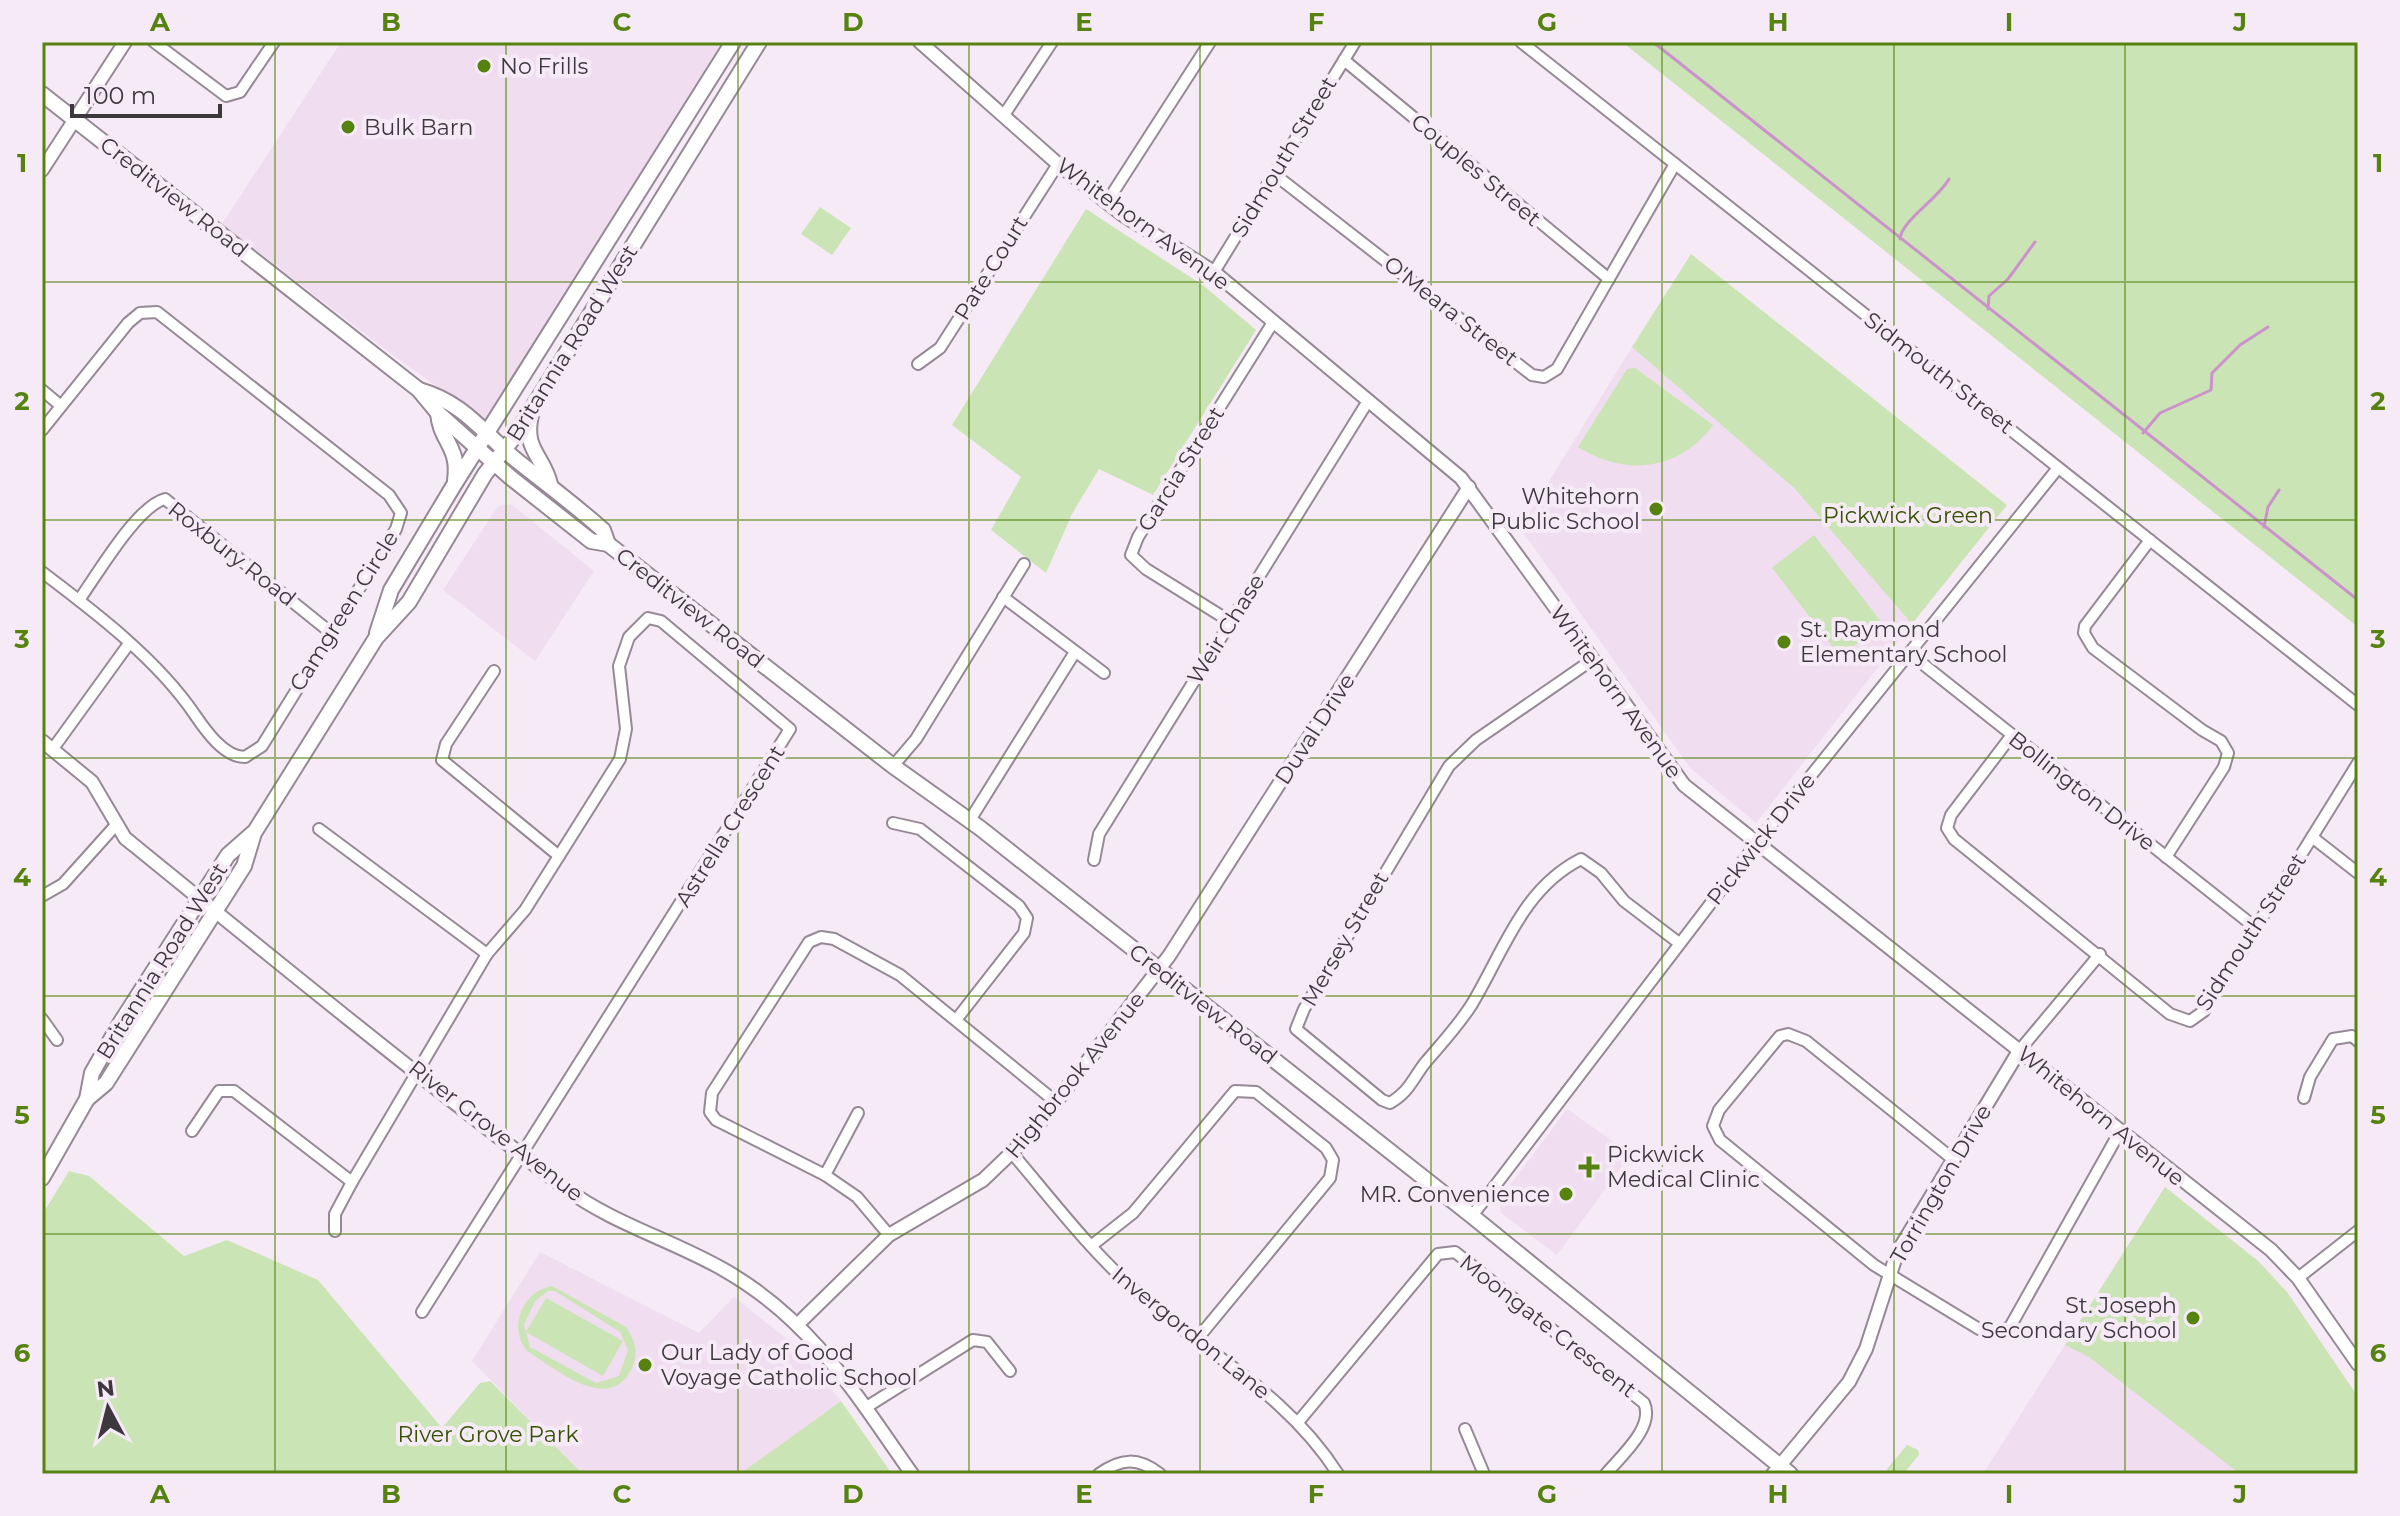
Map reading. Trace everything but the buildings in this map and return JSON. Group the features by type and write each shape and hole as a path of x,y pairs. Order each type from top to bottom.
{"main road":[{"name":"Britannia Road West","path":"376,638 391,590 536,351 733,42"},
{"name":"Britannia Road West","path":"87,1099 106,1083 244,866 254,833 376,638 409,602 759,42"},
{"name":"Creditview Road","path":"42,94 419,390 438,413 591,541 608,544 893,766 970,820 1472,1216 1781,1471"},
{"name":"Creditview Road","path":"419,390 445,398 489,433 603,530 608,544"},
{"path":"532,406 529,444 535,458 546,469 550,484"},
{"path":"438,413 439,429 455,454 454,485"},
{"name":"Britannia Road West","path":"42,1178 87,1099 92,1073 228,855 254,833"}],"street":[{"path":"42,170 125,42"},
{"path":"154,42 226,96 240,92 274,42"},
{"name":"Whitehorn Avenue","path":"920,42 1058,164 1110,205 1214,272 1469,487 1684,785 2119,1133 2271,1250 2298,1278 2358,1364"},
{"path":"1004,115 1052,42"},
{"path":"1110,205 1114,191 1210,42"},
{"name":"Sidmouth Street","path":"1214,272 1355,42"},
{"name":"Sidmouth Street","path":"1521,42 2358,705"},
{"name":"Couples Street","path":"1344,60 1609,279"},
{"name":"Pate Court","path":"918,364 940,348 1058,164"},
{"name":"O'Meara Street","path":"1274,174 1532,375 1544,377 1557,369 1675,164"},
{"name":"Camgreen Circle","path":"42,430 128,323 140,313 157,312 389,495 399,508 399,522 262,746 245,757 233,755 218,743 164,675 79,600 42,572"},
{"name":"Garcia Street","path":"1231,622 1146,569 1131,555 1138,537 1272,324"},
{"path":"42,390 61,406"},
{"name":"Weir Chase","path":"1094,860 1099,834 1368,401"},
{"name":"Pickwick Drive","path":"1472,1216 1559,1106 1756,844 2058,468"},
{"name":"Duval Drive","path":"1160,970 1469,487"},
{"name":"Roxbury Road","path":"79,600 141,515 155,502 165,499 330,632"},
{"path":"2150,540 2085,626 2084,633 2093,648 2221,741 2228,753 2224,767 2166,857"},
{"path":"893,766 916,739 1024,564"},
{"path":"1003,597 1104,673"},
{"name":"Astrella Crescent","path":"335,1231 335,1214 352,1182 487,954 525,910 620,759 626,744 619,666 629,637 642,621 648,618 661,621 790,729 523,1155"},
{"path":"47,746 128,645"},
{"path":"970,820 1075,652"},
{"name":"Bollington Drive","path":"1909,653 2256,928"},
{"name":"Mersey Street","path":"1592,660 1476,740 1449,766 1304,1009 1296,1029 1382,1100 1390,1103 1407,1093 1414,1077 1471,1006 1516,921 1540,888 1564,867 1581,859 1601,873 1624,901 1679,943"},
{"path":"494,671 446,744 442,760 559,856"},
{"name":"Sidmouth Street","path":"2012,735 1951,815 1947,828 1954,839 2100,954 2170,1014 2190,1021 2204,1011 2358,763"},
{"name":"River Grove Avenue","path":"47,746 92,782 125,838 523,1155 580,1198 727,1272 768,1298 799,1323 912,1474"},
{"path":"893,823 920,829 1019,906 1027,918 1024,933 956,1020"},
{"path":"42,896 63,884 116,825"},
{"path":"319,829 487,954"},
{"path":"2312,837 2358,873"},
{"path":"889,1235 857,1197 825,1175 716,1120 710,1112 709,1101 804,949 815,939 834,939 900,975 1056,1102"},
{"name":"Torrington Drive","path":"1781,1471 1849,1382 1866,1349 1897,1253 2019,1051 2100,954"},
{"name":"Highbrook Avenue","path":"799,1323 889,1235 983,1180 1012,1153 1160,970"},
{"path":"42,1019 57,1040"},
{"path":"1954,1160 1806,1041 1788,1034 1780,1036 1719,1110 1713,1126 1720,1140 1889,1275 1979,1329 1997,1332 2010,1327 2119,1133"},
{"path":"2304,1098 2310,1077 2333,1039 2352,1036 2358,1041"},
{"path":"192,1131 219,1091 234,1091 352,1182"},
{"path":"1091,1246 1133,1213 1235,1091 1256,1092 1326,1148 1333,1160 1330,1178 1198,1338"},
{"path":"825,1175 858,1113"},
{"name":"Invergordon Lane","path":"1012,1153 1091,1246 1137,1293 1198,1338 1299,1421 1338,1474"},
{"path":"422,1312 523,1155"},
{"path":"2298,1278 2358,1231"},
{"name":"Moongate Crescent","path":"1299,1421 1438,1254 1455,1252 1644,1403 1648,1410 1644,1426 1606,1474"},
{"path":"865,1408 973,1340 987,1342 1010,1371"},
{"path":"1465,1429 1484,1474"},
{"path":"1099,1474 1127,1460 1145,1463 1160,1474"}],"shaded area":[{"path":"341,42 725,42 485,420 395,357 222,224"},
{"path":"1632,347 1795,489 1912,624 1756,823 1690,768 1520,528"},
{"path":"511,504 594,571 535,661 443,590 498,506"},
{"path":"1567,1109 1631,1154 1557,1255 1501,1213 1499,1200"},
{"name":"St. Joseph Secondary School","path":"2165,1187 2258,1261 2287,1292 2358,1397 2297,1474 1983,1474"},
{"name":"Our Lady of Good Voyage Catholic School","path":"540,1252 699,1333 734,1297 792,1343 841,1401 740,1474 583,1474 472,1361"}],"green space":[{"path":"1622,42 2358,42 2358,627"},
{"path":"820,207 851,228 832,255 801,234"},
{"path":"1086,209 1204,286 1256,330 1153,495 1099,469 1072,514 1046,573 991,530 1021,477 952,425"},
{"name":"Pickwick Green","path":"1691,254 2007,505 1912,624 1795,489 1632,347"},
{"path":"1635,368 1713,425 1684,452 1668,460 1632,465 1614,463 1578,447 1627,369"},
{"path":"1814,535 1883,624 1840,656 1772,568"},
{"name":"River Grove Park","path":"69,1171 89,1176 184,1256 227,1240 318,1280 442,1428 480,1383 490,1381 583,1474 42,1474 42,1215"},
{"name":"St. Joseph Secondary School","path":"2165,1187 2258,1261 2287,1292 2358,1397 2358,1474 2240,1474 2089,1357 2065,1345"},
{"path":"552,1286 626,1327 636,1352 632,1368 622,1382 610,1388 581,1384 527,1351 519,1332 521,1312 533,1295","holes":["548,1291 555,1291 620,1332 628,1350 619,1376 596,1383 530,1347 524,1325 535,1301"]},
{"path":"546,1298 623,1341 603,1376 526,1332"},
{"path":"841,1401 892,1474 740,1474 741,1473"},
{"path":"1907,1445 1918,1450 1919,1455 1903,1474 1889,1474 1887,1469"}],"waterway":[{"path":"1653,42 2358,600"},
{"path":"1900,239 1913,217 1949,179"},
{"path":"1988,309 1989,296 2008,279 2035,242"},
{"path":"2143,433 2160,413 2211,390 2212,373 2240,345 2268,327"},
{"path":"2264,527 2268,507 2279,490"}],"place":[{"name":"No Frills","path":"484,66"},
{"name":"Bulk Barn","path":"348,127"},
{"name":"Whitehorn Public School","path":"1656,509"},
{"name":"St. Raymond Elementary School","path":"1784,642"},
{"name":"Pickwick Medical Clinic","path":"1589,1167"},
{"name":"MR. Convenience","path":"1566,1194"},
{"name":"St. Joseph Secondary School","path":"2193,1318"},
{"name":"Our Lady of Good Voyage Catholic School","path":"645,1365"}]}
